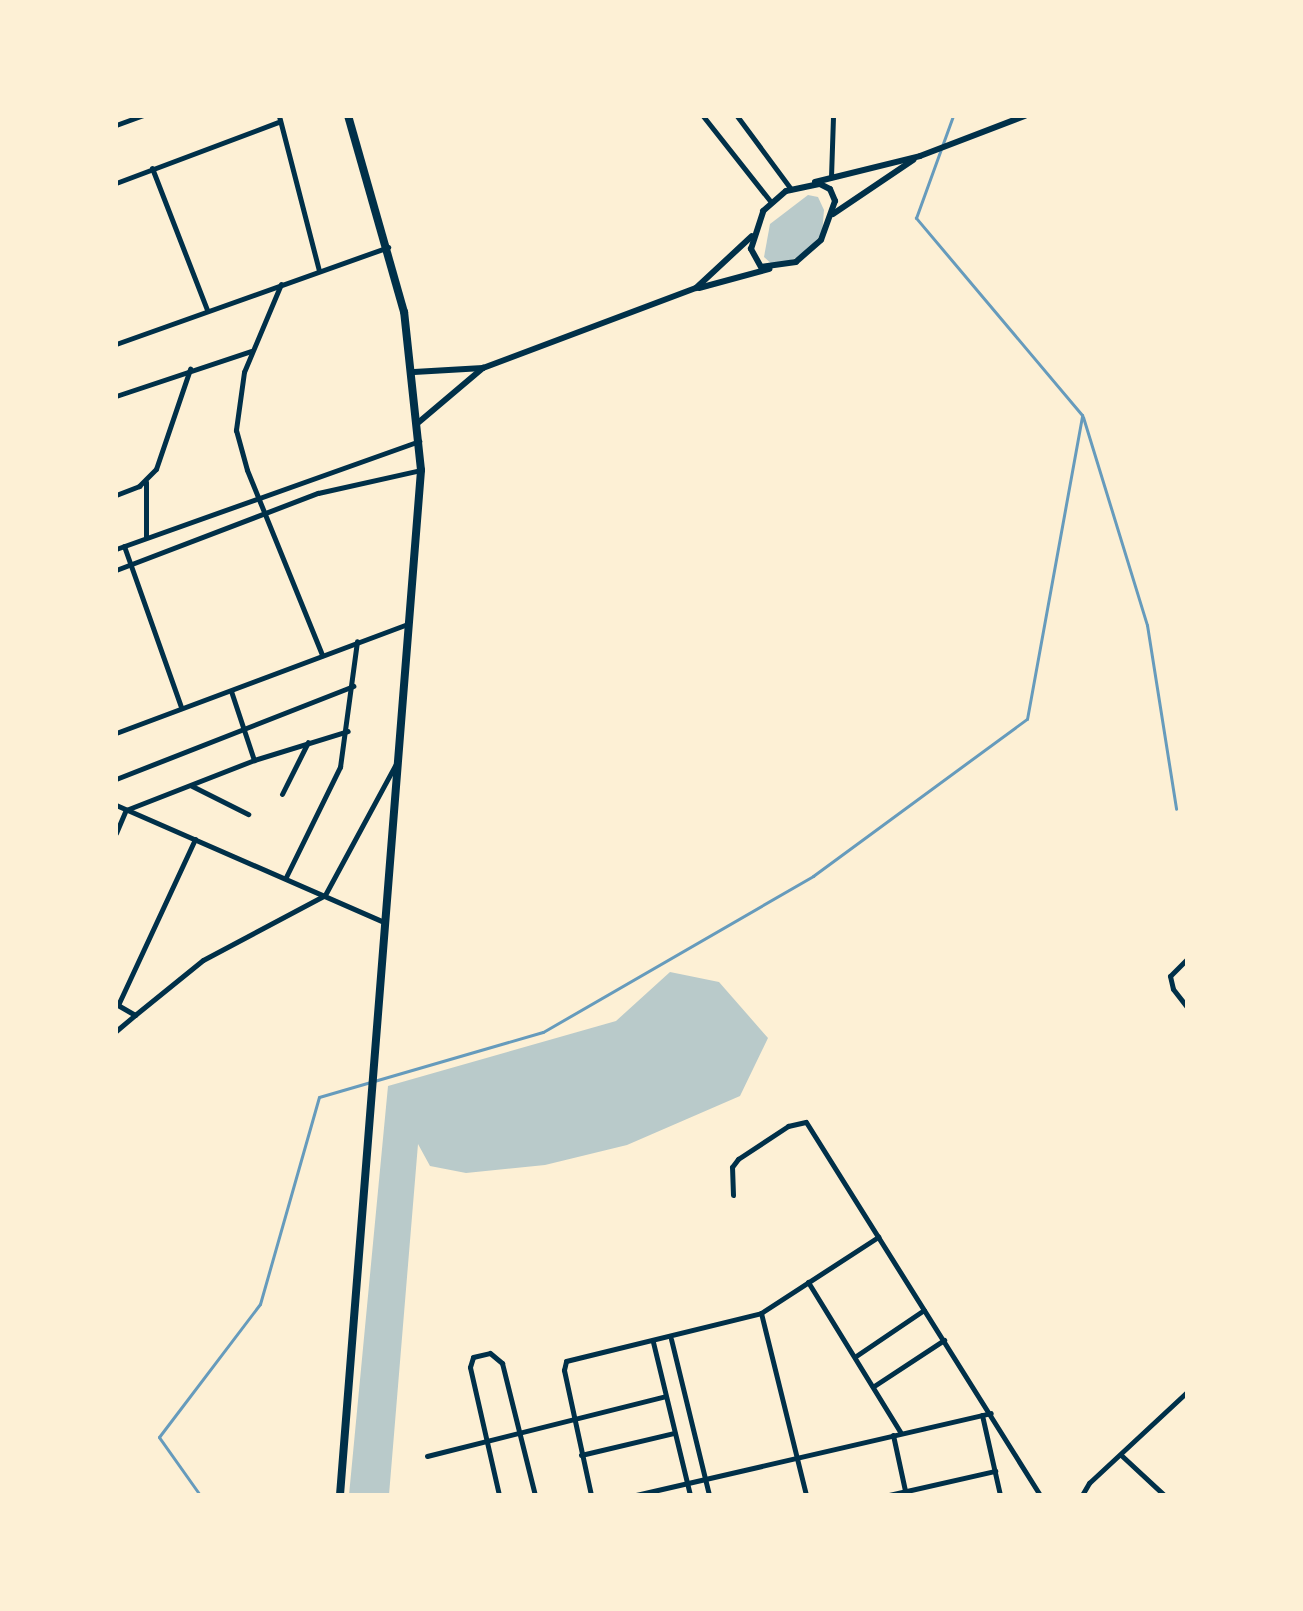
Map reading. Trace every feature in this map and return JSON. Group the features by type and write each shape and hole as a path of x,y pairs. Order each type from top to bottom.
{"main road":[{"path":"340,1495 413,622 421,470 414,372 389,246 348,116"}],"street":[{"path":"116,125 141,116"},
{"path":"703,116 771,202"},
{"path":"737,116 791,189"},
{"path":"831,177 833,116"},
{"path":"696,288 752,236 771,202 791,189 920,156 1025,116"},
{"path":"116,183 278,119 319,271"},
{"path":"414,372 483,368 696,288 770,269 809,253 833,214 920,156"},
{"path":"152,168 207,310"},
{"path":"809,184 830,189 833,214"},
{"path":"752,236 754,258 770,269"},
{"path":"116,344 389,246"},
{"path":"281,284 251,351 239,395 236,430 322,655"},
{"path":"116,396 251,351"},
{"path":"419,422 483,368"},
{"path":"146,537 146,481 163,452 190,369"},
{"path":"116,549 259,495 420,441"},
{"path":"116,570 353,482 421,470"},
{"path":"116,495 146,481"},
{"path":"124,546 181,707"},
{"path":"116,733 413,622"},
{"path":"286,877 332,788 348,731 357,641"},
{"path":"116,779 353,686"},
{"path":"231,691 254,760"},
{"path":"116,833 126,810 254,760 348,731"},
{"path":"282,794 308,741"},
{"path":"116,1031 203,960 325,895 402,753"},
{"path":"192,786 248,814"},
{"path":"116,805 389,924"},
{"path":"135,1015 117,1005 195,839"},
{"path":"1187,959 1170,978 1187,1007"},
{"path":"733,1195 732,1167 738,1159 803,1121 991,1413 1040,1495"},
{"path":"591,1495 573,1420 566,1361 671,1339 761,1313 878,1237"},
{"path":"808,1282 901,1433"},
{"path":"856,1356 925,1310"},
{"path":"761,1313 806,1495"},
{"path":"671,1339 709,1495"},
{"path":"874,1386 944,1340"},
{"path":"653,1342 690,1495"},
{"path":"499,1495 470,1367 473,1357 482,1354 495,1354 502,1363 535,1495"},
{"path":"1082,1495 1187,1392"},
{"path":"427,1456 665,1396"},
{"path":"636,1495 991,1413"},
{"path":"982,1415 1000,1495"},
{"path":"581,1455 674,1433"},
{"path":"893,1435 905,1493"},
{"path":"1121,1455 1164,1495"},
{"path":"889,1495 995,1471"}],"shaded area":[{"path":"808,195 818,197 824,210 822,234 802,256 774,266 764,257 770,224"},
{"path":"670,972 719,982 768,1038 740,1096 627,1145 545,1165 466,1173 430,1166 418,1144 389,1495 349,1495 388,1086 616,1021"}],"waterway":[{"path":"200,1495 159,1437 260,1304 319,1097 543,1032 813,876 1027,719 1082,415 916,218 953,116"},
{"path":"1083,417 1147,625 1176,809"}]}
